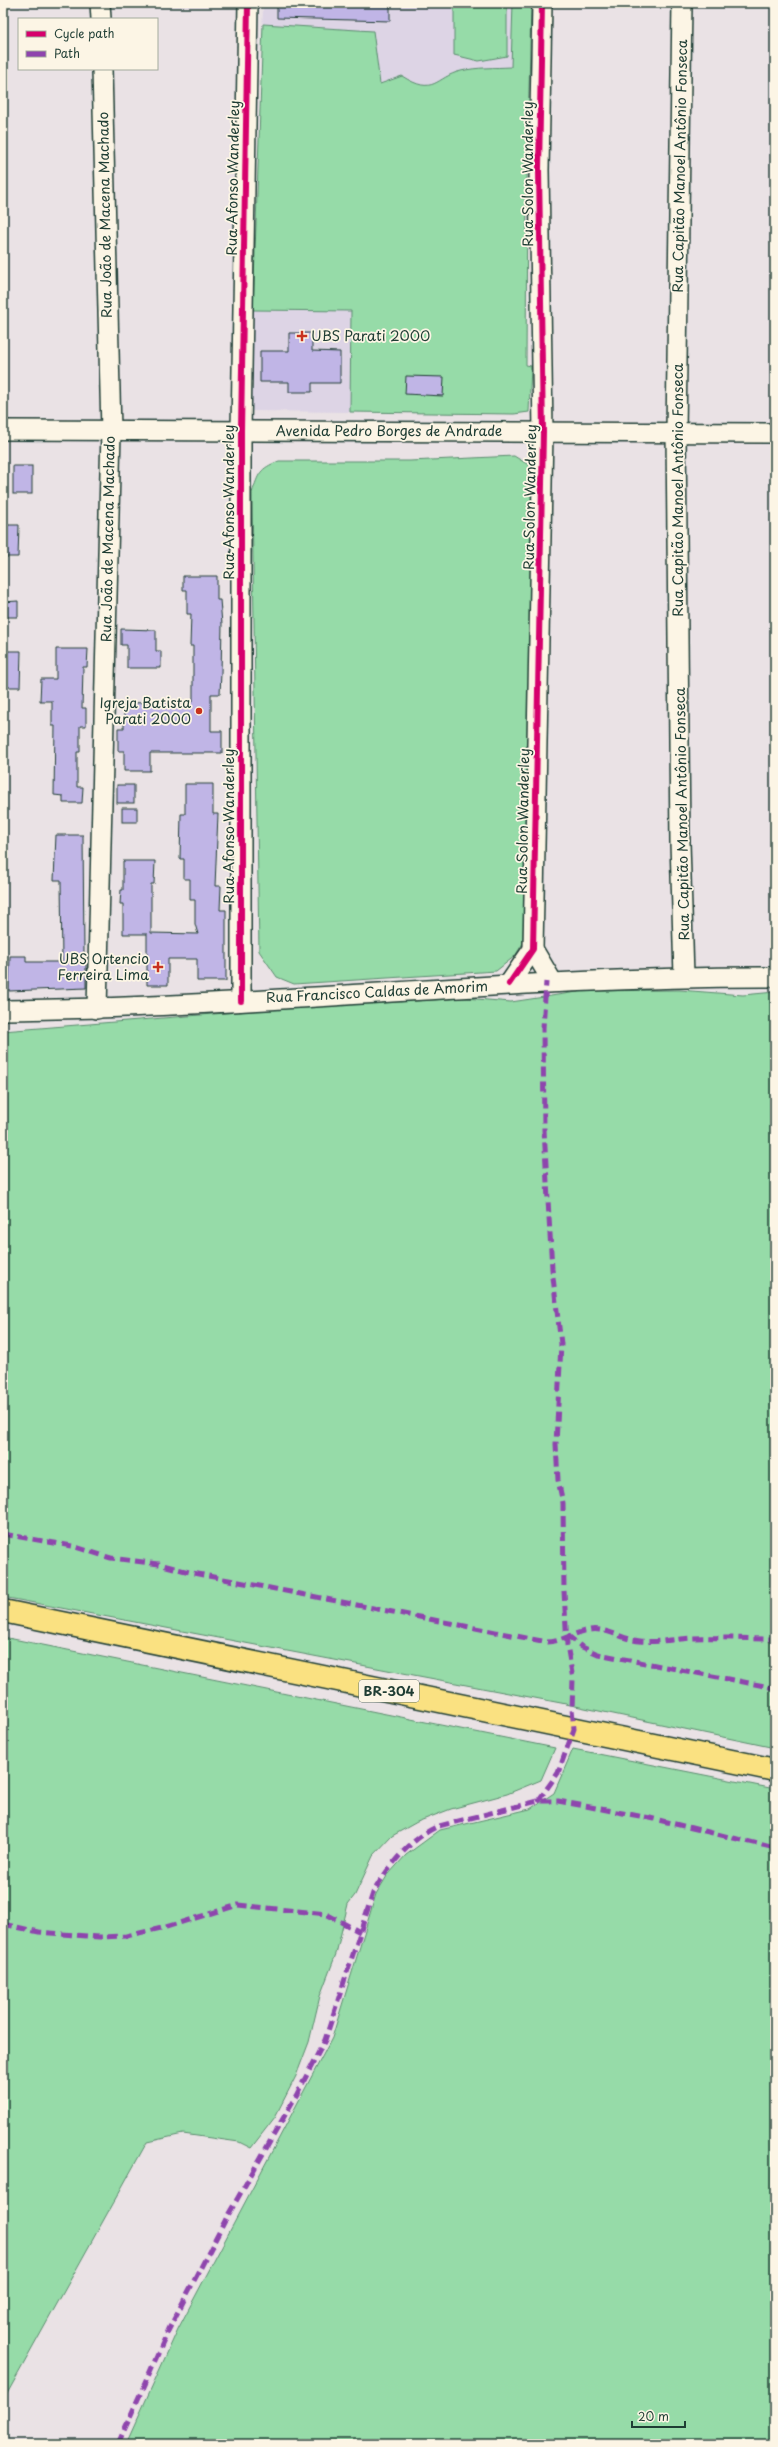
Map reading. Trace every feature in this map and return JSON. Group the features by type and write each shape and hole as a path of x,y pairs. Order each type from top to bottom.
{"highway":[{"name":"BR-304","path":"3,1611 775,1770"}],"street":[{"path":"100,3 101,18"},
{"name":"Rua Afonso Wanderley","path":"241,1001 241,431 248,3"},
{"name":"Rua Solon Wanderley","path":"542,3 539,170 543,432 534,949 552,982"},
{"name":"Rua Capitão Manoel Antônio Fonseca","path":"682,3 676,433 680,842 684,976"},
{"name":"Rua João de Macena Machado","path":"97,1009 111,430 102,70"},
{"name":"Avenida Pedro Borges de Andrade","path":"3,430 775,433"},
{"path":"509,984 534,949"},
{"name":"Rua Francisco Caldas de Amorim","path":"3,1010 97,1009 509,984 684,976 775,977"}],"shaded area":[{"path":"263,3 531,3 527,173 259,168"},
{"name":"UBS Parati 2000","path":"253,310 351,311 350,412 252,411"}],"green space":[{"path":"454,3 507,3 507,56 479,61 454,55"},
{"path":"513,3 531,3 527,173 526,365 531,366 529,412 514,414 350,412 351,311 253,310 263,24 373,31 380,84 402,76 421,85 428,85 434,84 452,74 461,71 480,68 511,67"},
{"path":"514,456 532,467 534,487 523,943 515,956 496,971 294,984 277,977 259,951 252,493 258,476 264,469 279,461 410,461"},
{"path":"679,990 743,995 775,992 775,1748 561,1703 3,1597 3,1031 275,1009 465,998 511,1002 584,991"},
{"path":"3,1637 555,1748 541,1780 507,1794 451,1809 417,1822 392,1836 373,1856 355,1895 348,1904 336,1954 320,1996 309,2042 296,2076 275,2117 251,2148 239,2142 183,2134 147,2142 3,2401"},
{"path":"573,1749 775,1789 775,2444 126,2444 178,2329 332,2038 376,1894 387,1876 406,1855 440,1830 530,1809 554,1793"}],"building":[{"path":"277,3 390,3 390,21 277,18"},
{"path":"289,333 312,333 312,351 340,352 340,383 312,383 312,392 289,392 289,382 260,382 260,351 289,351"},
{"path":"406,376 444,377 443,396 405,394"},
{"path":"13,466 32,466 32,494 13,494"},
{"path":"3,525 19,525 18,557 3,557"},
{"path":"183,576 217,576 217,600 220,600 222,624 221,673 220,694 211,694 211,731 222,731 222,753 150,753 150,771 124,771 124,751 118,751 118,728 124,728 124,703 193,702 193,646 190,646 191,614 187,614 187,590 183,590"},
{"path":"18,601 18,617 3,617 3,602"},
{"path":"121,629 156,630 156,651 161,651 161,668 127,668 127,645 121,645"},
{"path":"56,649 88,649 87,667 83,667 82,708 86,708 86,726 80,726 80,752 77,752 77,787 83,787 82,803 63,803 63,796 54,795 55,726 52,726 52,701 40,701 41,679 56,679"},
{"path":"3,651 21,651 20,687 3,687"},
{"path":"185,784 213,784 213,814 218,814 215,886 221,886 220,910 226,910 226,981 197,981 197,959 168,959 168,985 147,985 147,934 123,934 123,904 120,904 121,890 123,890 123,861 155,861 154,884 151,884 151,933 198,934 195,924 195,900 190,900 190,879 184,879 184,859 180,859 181,814 185,814"},
{"path":"117,785 134,785 134,803 117,803"},
{"path":"122,808 137,808 137,822 122,822"},
{"path":"56,835 83,835 84,955 86,955 86,988 9,991 10,956 26,956 26,962 62,962 61,880 54,880"}],"marked path":[{"path":"538,1801 558,1773 574,1729 572,1709 573,1679 567,1645 564,1591 563,1503 558,1480 556,1444 561,1344 552,1269 544,1130 543,1028 546,982"},
{"path":"3,1534 72,1546 111,1558 159,1564 193,1573 547,1642 552,1642 590,1630 602,1630 634,1640 646,1641 686,1638 775,1639"},
{"path":"567,1635 582,1647 598,1654 775,1688"},
{"path":"118,2444 169,2329 227,2217 297,2094 325,2040 373,1893 386,1873 409,1846 428,1831 439,1826 538,1801 558,1801 650,1818 775,1848"},
{"path":"3,1924 39,1932 99,1937 126,1936 166,1927 238,1905 326,1914 360,1932"}],"cycle path":[{"path":"241,1001 241,431 248,3"},
{"path":"509,984 533,949 543,432 539,170 542,3"}],"place":[{"name":"UBS Parati 2000","path":"302,336"},
{"name":"Igreja Batista Parati 2000","path":"199,711"},
{"name":"UBS Ortencio Ferreira Lima","path":"158,967"}]}
